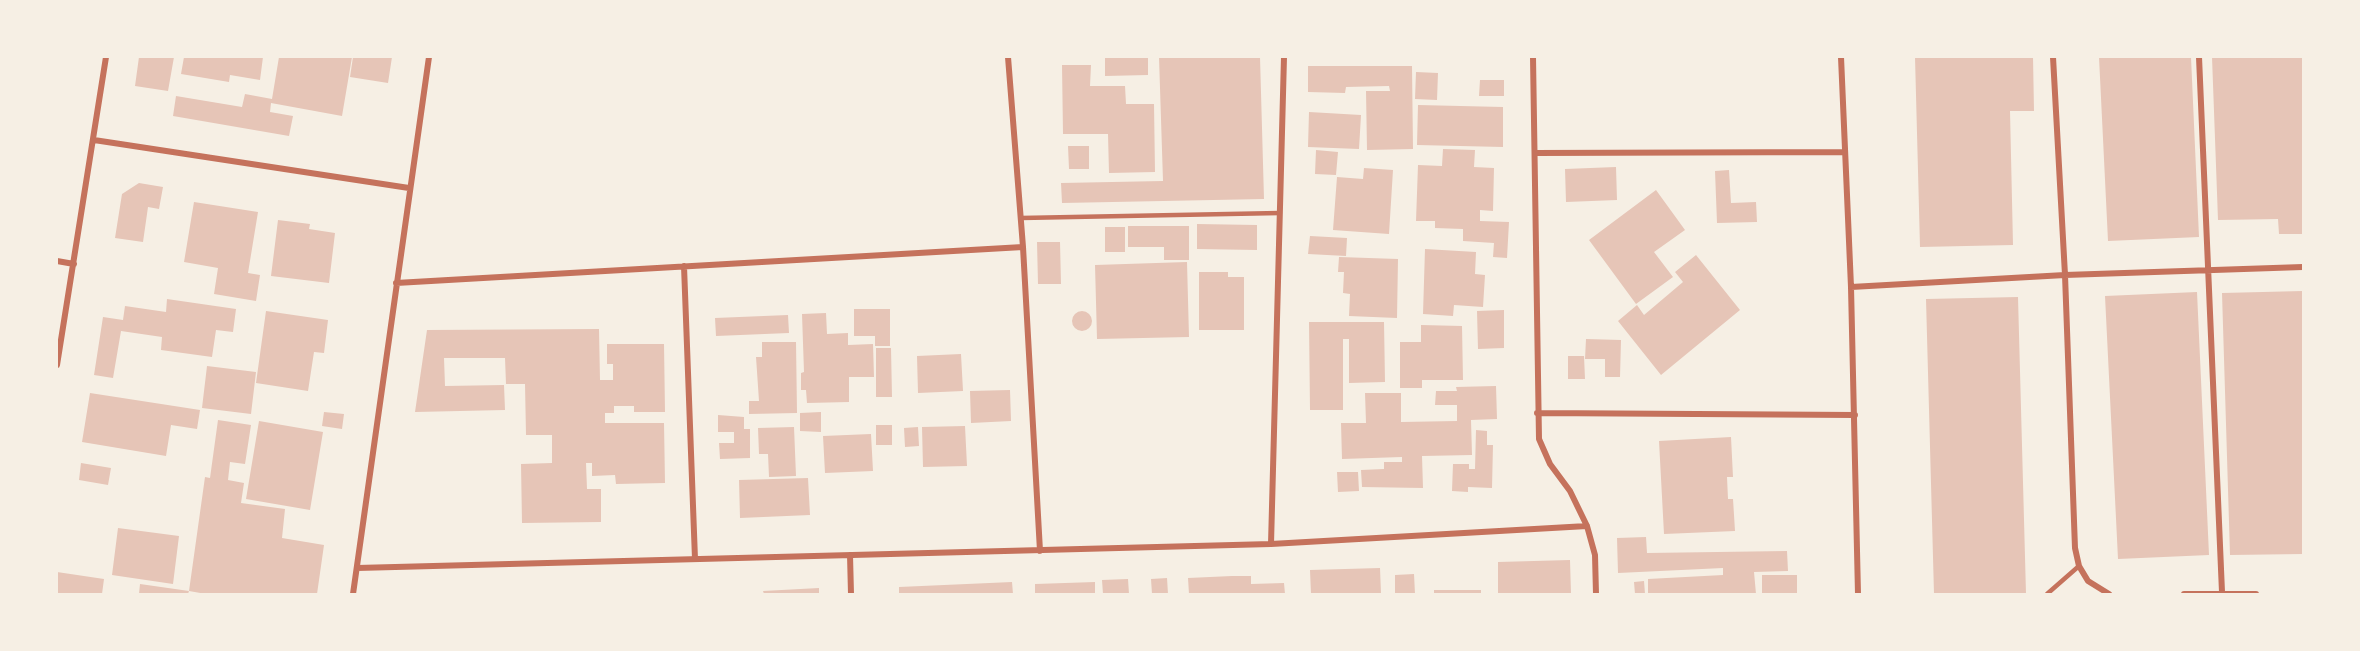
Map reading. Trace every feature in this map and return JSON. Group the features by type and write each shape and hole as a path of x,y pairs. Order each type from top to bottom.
{"street":[{"path":"57,364 106,57"},
{"path":"353,594 429,57"},
{"path":"1008,57 1023,247 1040,550"},
{"path":"1271,544 1284,57"},
{"path":"1533,57 1536,153 1537,413 1544,452 1570,491 1587,526 1595,555 1596,594"},
{"path":"1841,57 1851,287 1858,594"},
{"path":"2053,57 2065,276 2075,548 2079,566 2088,581 2109,594"},
{"path":"2199,57 2206,270 2222,592"},
{"path":"94,140 409,188"},
{"path":"1536,153 1844,152"},
{"path":"396,283 1023,247"},
{"path":"57,261 74,264"},
{"path":"684,266 695,559"},
{"path":"1851,287 2303,267"},
{"path":"1537,413 1855,415"},
{"path":"357,568 1271,544 1587,526"},
{"path":"850,555 850,594"},
{"path":"2184,594 2222,592 2256,594"}],"lane":[{"path":"1021,218 1280,213"},
{"path":"2047,594 2079,566"}],"building":[{"path":"139,57 174,57 168,91 135,86"},
{"path":"184,57 263,57 260,80 230,75 229,82 181,74"},
{"path":"279,57 352,57 342,116 271,103 270,112 293,116 289,136 173,116 176,96 242,107 245,94 272,99"},
{"path":"353,57 392,57 388,83 350,77"},
{"path":"1105,57 1148,57 1148,75 1105,76"},
{"path":"1159,57 1260,57 1264,199 1062,203 1061,183 1163,181"},
{"path":"1915,57 2033,57 2034,111 2010,111 2013,245 1920,247"},
{"path":"2099,57 2191,57 2199,237 2108,241"},
{"path":"2212,57 2303,57 2303,234 2279,234 2278,219 2218,220"},
{"path":"1062,65 1091,65 1090,86 1125,86 1126,104 1154,104 1155,172 1109,173 1108,134 1063,134"},
{"path":"1308,66 1412,66 1413,149 1367,150 1366,91 1390,91 1389,86 1346,87 1345,93 1308,92"},
{"path":"1416,72 1438,73 1437,100 1415,99"},
{"path":"1480,80 1504,80 1504,96 1479,96"},
{"path":"1418,105 1503,107 1503,147 1417,145"},
{"path":"1309,112 1361,115 1359,149 1308,147"},
{"path":"1068,146 1089,146 1089,169 1069,169"},
{"path":"1443,149 1475,150 1474,167 1494,168 1493,211 1480,210 1480,221 1509,222 1507,258 1493,257 1494,243 1463,241 1463,229 1435,228 1435,221 1416,221 1418,165 1442,166"},
{"path":"1316,150 1338,152 1336,175 1315,174"},
{"path":"1616,167 1617,200 1566,202 1565,169"},
{"path":"1364,168 1393,170 1389,234 1333,230 1337,177 1363,179"},
{"path":"1729,170 1731,203 1756,202 1757,222 1717,223 1715,171"},
{"path":"139,183 163,187 159,209 148,207 143,242 115,238 122,194"},
{"path":"1656,190 1685,230 1654,252 1673,277 1636,304 1589,240"},
{"path":"194,202 258,212 248,273 260,275 256,301 214,294 218,268 184,262"},
{"path":"278,220 310,224 309,229 335,233 329,283 271,276"},
{"path":"1197,224 1257,225 1257,250 1197,249"},
{"path":"1128,226 1189,226 1189,260 1164,260 1164,247 1128,247"},
{"path":"1105,227 1125,227 1125,252 1105,252"},
{"path":"1310,236 1347,238 1346,256 1308,254"},
{"path":"1037,242 1060,242 1061,284 1038,284"},
{"path":"1425,249 1476,252 1475,274 1485,275 1483,307 1454,305 1453,316 1423,314"},
{"path":"1696,255 1740,310 1661,375 1618,321 1637,305 1644,315 1683,282 1675,272"},
{"path":"1339,257 1398,259 1397,318 1349,316 1350,294 1343,293 1344,272 1338,272"},
{"path":"1187,262 1189,337 1097,339 1095,265"},
{"path":"1199,272 1228,272 1228,277 1244,277 1244,330 1199,330"},
{"path":"2303,291 2303,554 2230,555 2222,293"},
{"path":"2197,292 2209,555 2118,559 2105,296"},
{"path":"2018,297 2026,594 1934,594 1926,299"},
{"path":"167,299 236,309 233,332 216,330 212,357 161,350 162,337 121,331 113,378 94,375 103,317 123,320 125,306 166,312"},
{"path":"854,309 890,309 890,346 875,346 875,336 854,336"},
{"path":"1504,310 1504,348 1478,349 1477,311"},
{"path":"266,311 328,320 324,353 314,352 308,391 256,383"},
{"path":"1082,311 1089,314 1092,321 1089,328 1082,331 1075,328 1072,321 1075,314"},
{"path":"826,313 827,334 848,333 848,345 873,344 874,377 849,377 849,402 807,403 806,390 801,390 801,373 804,372 802,314"},
{"path":"788,315 789,333 716,336 715,318"},
{"path":"1309,322 1384,322 1385,382 1349,383 1349,339 1343,339 1343,410 1310,410"},
{"path":"1421,325 1462,326 1463,380 1422,380 1422,388 1400,388 1400,342 1421,342"},
{"path":"599,329 600,380 613,380 613,364 607,364 607,344 664,344 665,412 634,412 634,406 614,406 614,413 605,413 605,423 664,423 665,483 616,484 615,475 592,476 592,463 586,463 587,489 601,489 601,522 522,523 521,464 552,463 552,435 526,435 525,384 506,384 505,358 444,358 445,386 504,385 505,410 415,412 427,330"},
{"path":"1586,339 1621,340 1620,377 1605,377 1605,359 1585,359"},
{"path":"762,342 796,342 797,413 749,414 749,401 759,401 756,357 762,357"},
{"path":"876,348 891,348 892,397 876,397"},
{"path":"961,354 963,391 918,393 917,356"},
{"path":"1568,356 1584,356 1585,379 1568,379"},
{"path":"207,366 256,372 251,414 202,408"},
{"path":"1496,386 1497,419 1471,420 1472,455 1422,456 1423,488 1362,487 1361,470 1384,469 1384,462 1402,462 1402,457 1342,459 1341,423 1366,423 1365,393 1401,393 1401,422 1457,421 1457,405 1435,405 1436,391 1457,391 1456,387"},
{"path":"1010,390 1011,421 971,423 970,391"},
{"path":"90,393 200,410 197,429 171,425 166,456 82,442"},
{"path":"324,412 344,414 342,429 322,426"},
{"path":"821,412 821,432 800,431 800,413"},
{"path":"718,415 744,417 744,429 750,429 750,458 720,459 719,443 734,443 734,432 718,432"},
{"path":"218,420 251,425 245,464 230,462 228,480 244,483 241,503 285,509 282,538 324,545 317,594 206,594 189,591 205,477 210,478"},
{"path":"259,421 323,432 310,510 246,499"},
{"path":"876,425 892,425 892,445 876,445"},
{"path":"965,426 967,466 923,467 922,427"},
{"path":"794,427 796,476 769,477 768,454 759,454 758,428"},
{"path":"918,427 919,446 905,447 904,428"},
{"path":"1476,430 1487,431 1487,445 1493,445 1492,488 1468,487 1468,492 1452,491 1453,464 1469,464 1469,469 1475,469"},
{"path":"871,434 873,471 825,473 823,436"},
{"path":"1731,437 1733,477 1727,477 1728,499 1733,499 1735,531 1664,534 1659,441"},
{"path":"81,463 111,468 108,485 79,480"},
{"path":"1337,472 1358,472 1359,491 1338,492"},
{"path":"808,478 810,515 740,518 739,480"},
{"path":"118,528 179,536 173,584 112,575"},
{"path":"1646,537 1647,553 1787,551 1788,571 1754,572 1756,594 1648,594 1648,579 1723,575 1723,568 1618,573 1617,538"},
{"path":"1570,560 1571,594 1498,594 1498,562"},
{"path":"1380,568 1381,594 1311,594 1310,570"},
{"path":"57,572 104,579 102,594 57,594"},
{"path":"1414,574 1415,594 1395,594 1395,575"},
{"path":"1762,575 1797,575 1797,594 1762,594"},
{"path":"1251,576 1251,584 1284,583 1285,594 1189,594 1188,578"},
{"path":"1167,578 1168,594 1152,594 1151,579"},
{"path":"1128,579 1129,594 1103,594 1102,580"},
{"path":"1644,581 1645,594 1635,594 1634,582"},
{"path":"1012,582 1013,594 899,594 899,587"},
{"path":"1095,582 1095,594 1035,594 1035,584"},
{"path":"140,584 189,591 188,594 139,594"},
{"path":"819,588 819,594 764,594 763,591"},
{"path":"1434,590 1481,590 1481,594 1434,594"}]}
